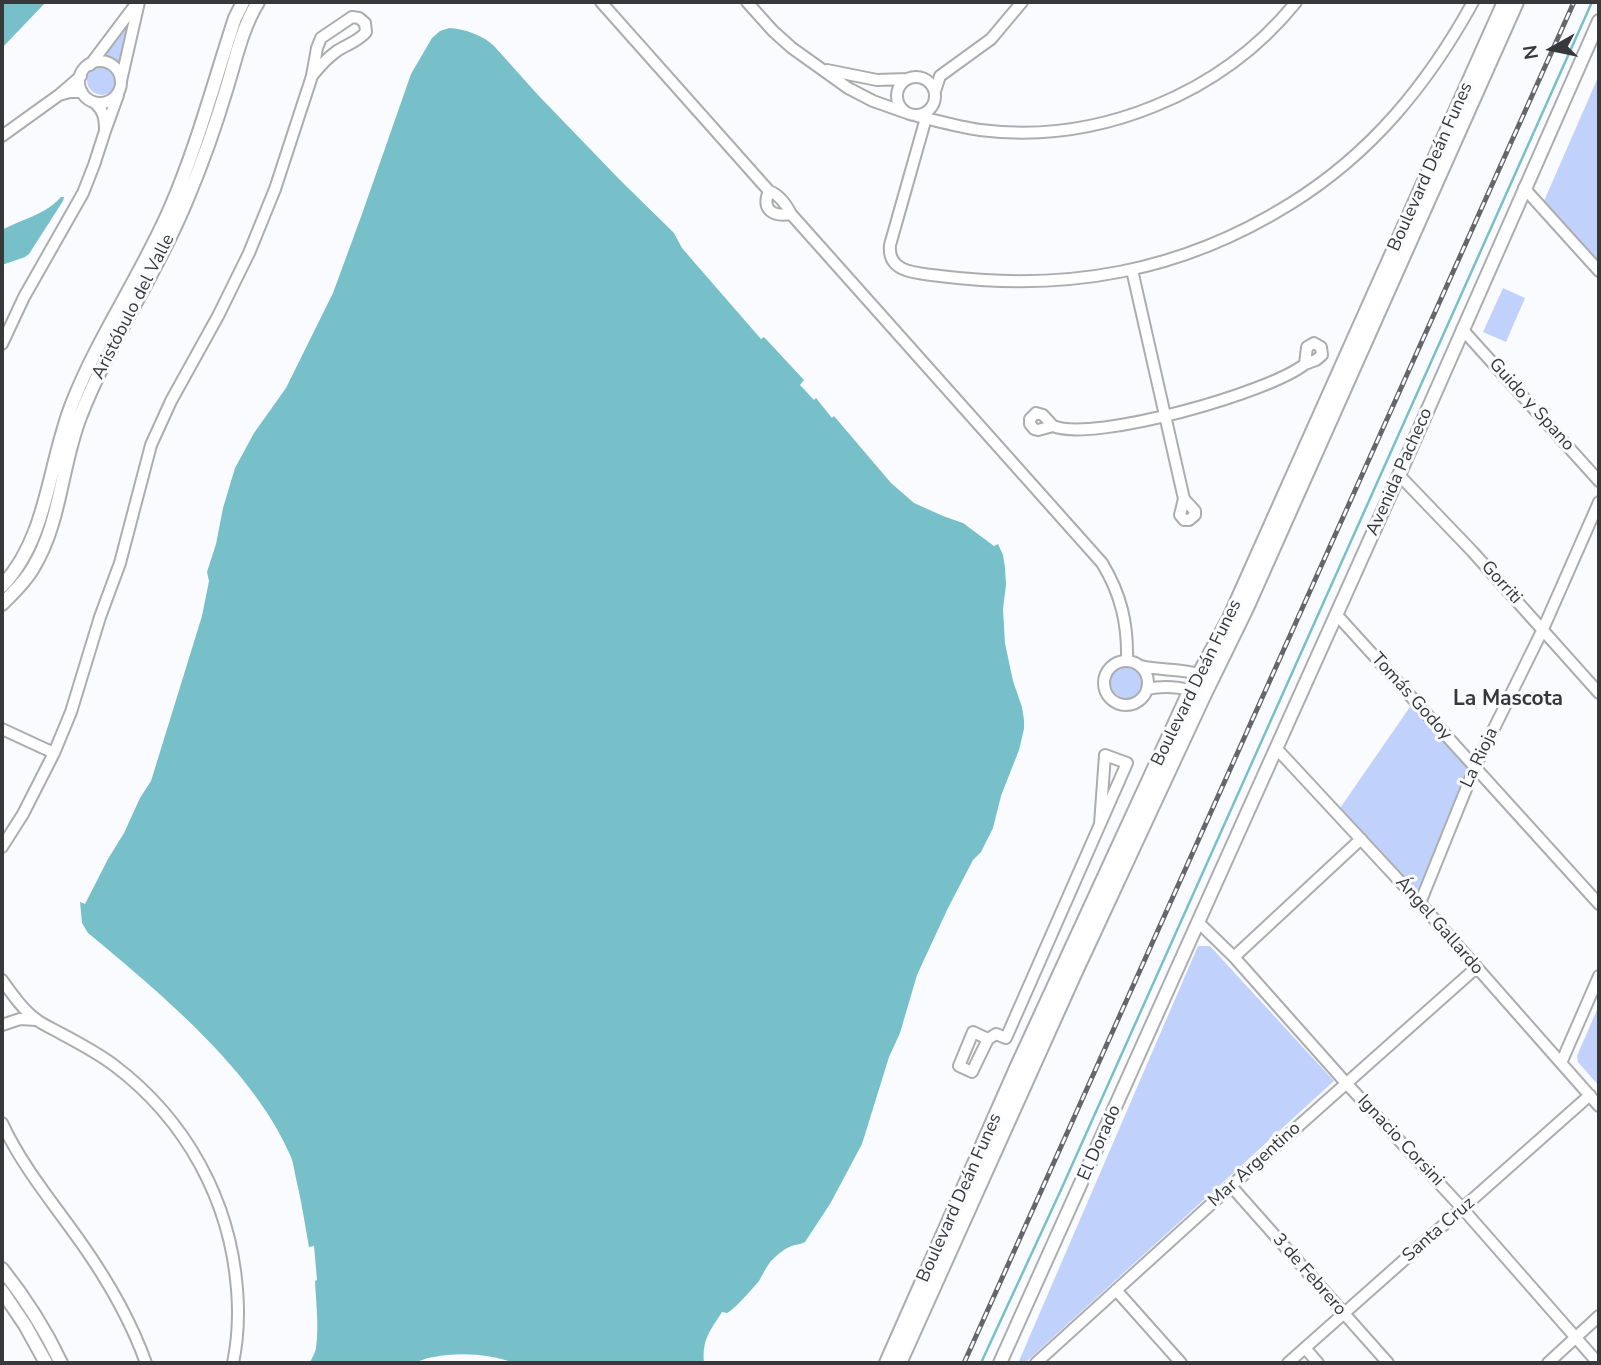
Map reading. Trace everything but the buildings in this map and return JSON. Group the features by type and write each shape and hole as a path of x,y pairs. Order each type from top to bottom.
{"main road":[{"name":"Boulevard Deán Funes","path":"887,1363 1026,1048 1205,677 1505,2"},
{"name":"Boulevard Deán Funes","path":"1205,677 1246,608 1516,2"},
{"name":"Boulevard Deán Funes","path":"899,1363 1197,693"}],"street":[{"path":"105,131 102,109 82,92 81,76 139,2"},
{"path":"2,344 23,297 83,192 94,165 120,86 139,2"},
{"name":"Aristóbulo del Valle","path":"2,586 23,559 33,540 64,426 82,380 170,209 243,2"},
{"name":"Aristóbulo del Valle","path":"2,604 32,570 44,547 57,509 69,449 81,414 187,200 218,117 243,33 258,2"},
{"path":"601,2 769,191 769,209 781,216 791,214 1102,563 1112,579 1123,609 1128,640 1127,661"},
{"path":"747,2 792,48 861,96 951,125 979,130 1044,132 1102,123 1181,96 1239,58 1268,33 1296,2"},
{"path":"917,116 929,111 940,76 991,39 1022,2"},
{"path":"917,116 890,245 889,254 895,265 908,271 934,275 1009,282 1086,278 1132,270 1179,256 1238,232 1291,203 1325,180 1362,149 1413,94 1438,61 1473,2"},
{"path":"2,847 23,814 71,712 100,617 120,563 151,445 249,253 275,190 312,76 321,38 352,17 365,23 366,32 363,36 336,51 312,76"},
{"name":"Avenida Pacheco","path":"1198,922 1599,21"},
{"path":"90,65 96,62 110,64 120,75 120,86 112,100 95,103"},
{"path":"821,69 865,78 912,78 928,81 939,111 951,125"},
{"path":"917,116 899,105 897,93 902,83 948,69"},
{"path":"2,136 81,76"},
{"path":"59,95 82,92"},
{"path":"1524,188 1599,271"},
{"path":"1132,270 1184,499"},
{"name":"Guido y Spano","path":"1462,329 1599,481"},
{"path":"1053,426 1078,430 1165,416 1270,383 1305,364"},
{"name":"Gorriti","path":"1399,475 1472,551 1599,693"},
{"name":"La Rioja","path":"1420,903 1475,767 1543,629 1599,502"},
{"name":"Tomás Godoy","path":"1336,614 1599,904"},
{"path":"1141,666 1147,677 1147,689 1139,701 1131,705 1116,703 1106,693 1104,678 1112,665 1119,662 1132,661 1141,666 1205,677"},
{"path":"1147,689 1165,687 1197,693"},
{"path":"2,729 54,753"},
{"name":"Ángel Gallardo","path":"1276,748 1420,903 1599,1106"},
{"path":"1006,1038 1127,763 1105,755 1100,824"},
{"path":"1234,957 1361,839"},
{"name":"Ignacio Corsini","path":"1198,922 1234,957 1463,1209 1598,1363"},
{"name":"El Dorado","path":"1000,1363 1198,922"},
{"name":"Mar Argentino","path":"1036,1363 1476,968"},
{"path":"1561,1063 1599,976"},
{"path":"2,980 36,1020 87,1047 137,1084 164,1111 186,1141 217,1199 235,1264 238,1322 233,1363"},
{"path":"2,1025 20,1019 36,1020"},
{"path":"988,1039 996,1034 1026,1048"},
{"name":"Santa Cruz","path":"1288,1363 1590,1095"},
{"path":"2,1123 28,1171 82,1244 111,1289 132,1328 146,1363"},
{"name":"3 de Febrero","path":"1231,1186 1388,1363"},
{"path":"2,1269 32,1310 61,1363"},
{"path":"1116,1290 1181,1363"},
{"path":"2,1291 46,1363"},
{"path":"1548,1363 1599,1316"},
{"path":"1304,1348 1318,1363"}],"shaded area":[{"path":"2,2 46,2 2,48"},
{"path":"131,16 120,66 114,60 103,56"},
{"path":"449,28 474,33 495,47 538,95 674,233 682,248 761,339 764,337 804,380 800,385 814,400 816,398 832,418 834,416 891,483 914,503 963,523 994,546 998,544 1003,555 1006,585 1003,609 1005,643 1022,707 1024,729 993,828 948,908 917,975 862,1144 830,1204 805,1242 788,1247 779,1254 739,1303 727,1313 722,1312 706,1341 704,1363 514,1363 464,1354 443,1355 408,1363 310,1363 316,1350 317,1331 314,1246 309,1247 292,1160 275,1125 230,1064 203,1035 88,933 82,923 80,902 85,904 151,781 202,616 209,581 207,572 235,468 254,433 286,388 333,293 411,74 432,38"},
{"path":"102,65 113,69 117,80 113,91 102,95 91,91 87,80 91,69"},
{"path":"1599,75 1599,263 1544,201"},
{"path":"64,197 63,201 29,254 2,265 2,230 41,212"},
{"path":"1503,288 1525,298 1506,342 1483,332"},
{"path":"1127,664 1139,669 1144,681 1139,693 1127,698 1115,693 1110,681 1115,669"},
{"path":"1412,704 1472,767 1418,896 1338,811"},
{"path":"1198,946 1210,946 1334,1081 1026,1362 1019,1361"},
{"path":"1599,1005 1599,1086 1578,1062 1577,1056"}],"waterway":[{"path":"981,1363 1592,2"}],"railway":[{"path":"964,1363 1574,2"}],"district":[{"name":"La Mascota","path":"1508,700"}]}
